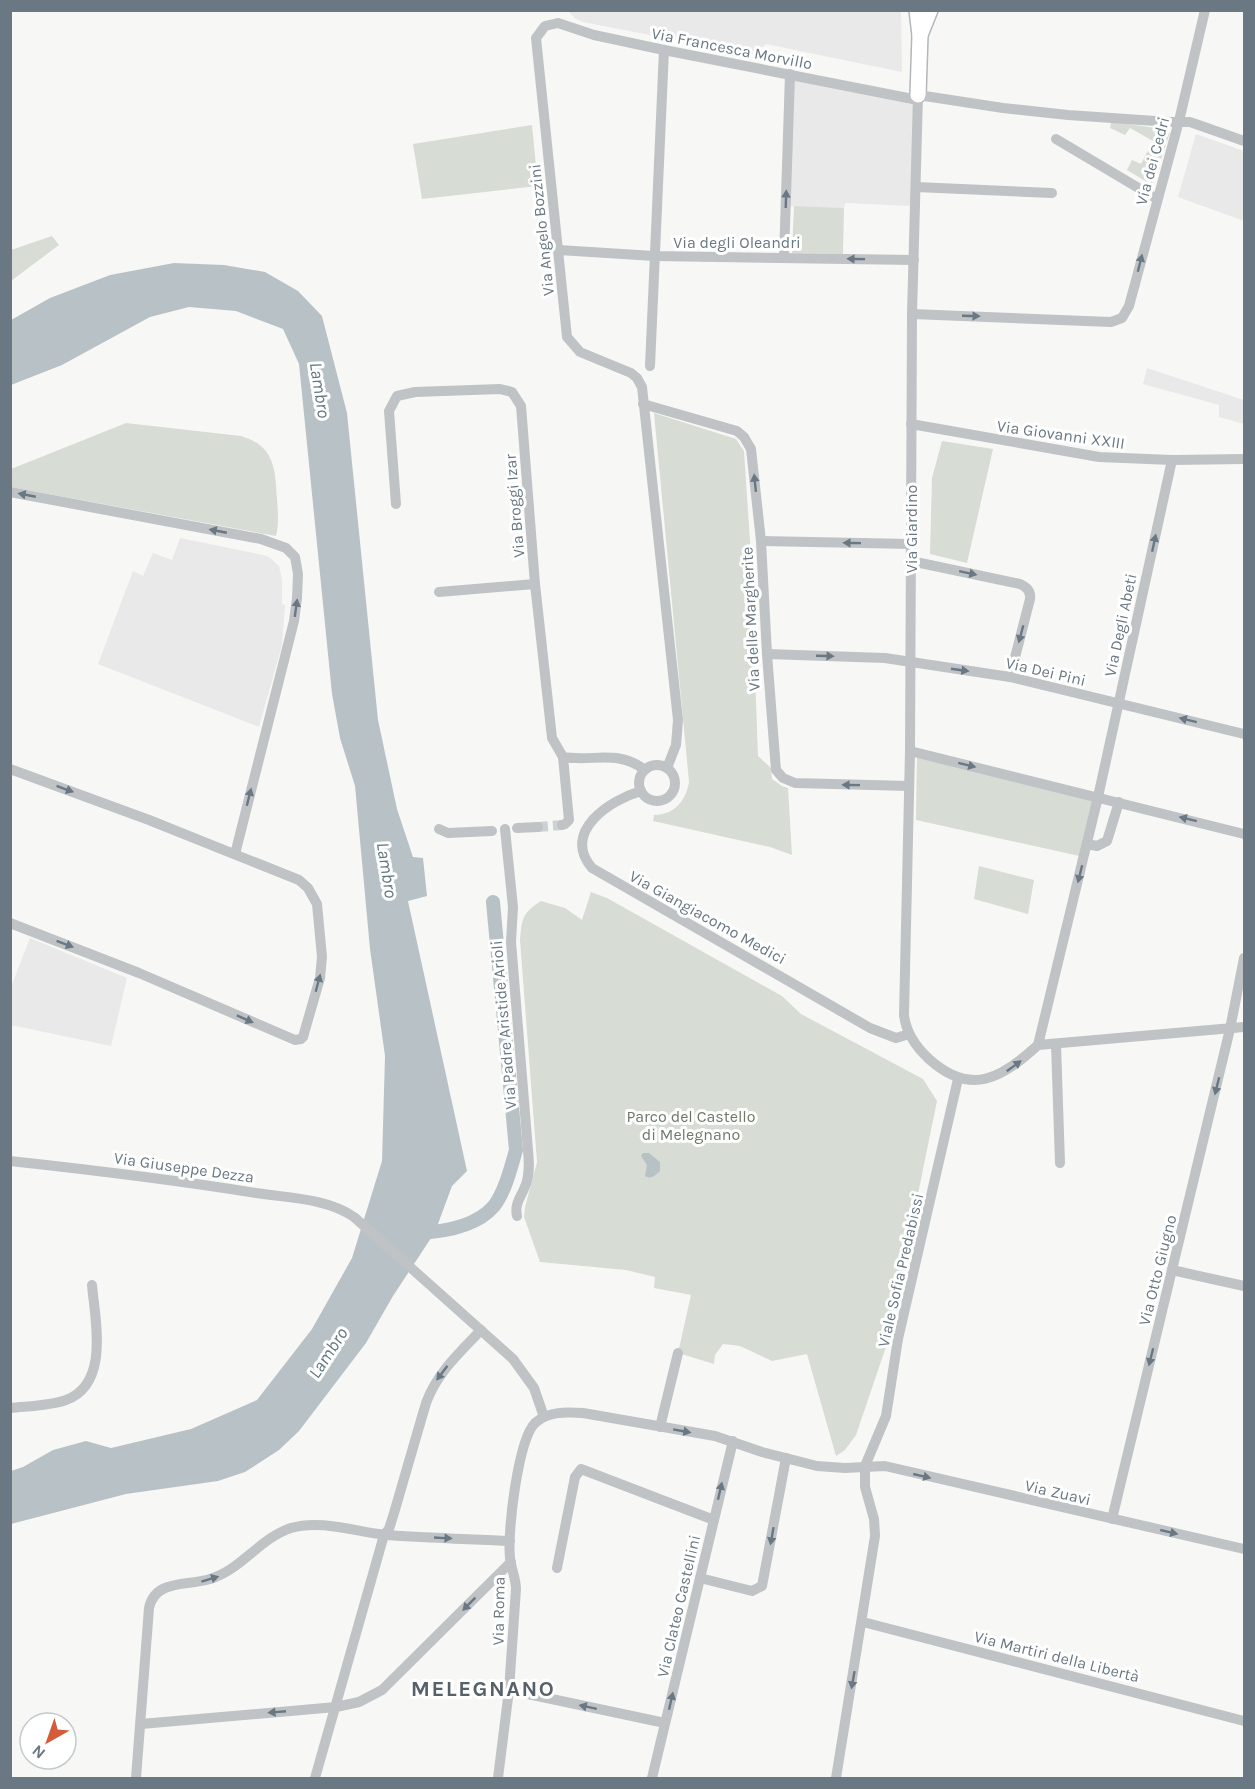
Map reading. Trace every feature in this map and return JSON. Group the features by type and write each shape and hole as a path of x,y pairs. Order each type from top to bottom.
{"street":[{"name":"Via Giardino","path":"909,1034 905,1023 910,750 912,314 920,35 917,10"},
{"name":"Via Giardino","path":"920,35 930,10"},
{"name":"Via dei Cedri","path":"912,314 1111,322 1122,318 1129,306 1179,121 1205,10"},
{"name":"Via Francesca Morvillo","path":"542,29 549,24 558,23 589,34 664,50 918,98 1068,115 1190,122 1245,141"},
{"name":"Via Angelo Bozzini","path":"542,29 535,46 568,340 584,354 631,373 637,378 642,387 643,404"},
{"path":"650,366 664,50"},
{"path":"784,257 790,74"},
{"path":"1056,139 1157,199"},
{"path":"916,187 1052,193"},
{"name":"Via degli Oleandri","path":"559,250 654,256 914,260"},
{"name":"Via Broggi Izar","path":"396,504 389,411 397,396 415,392 500,389 512,392 521,406 535,584 551,734 556,748 563,757"},
{"path":"643,404 678,727 675,749 667,768"},
{"name":"Via delle Margherite","path":"643,404 734,430 744,437 752,453 761,541 766,654 776,770 783,778 800,784 909,786"},
{"name":"Via Giovanni XXIII","path":"911,424 1086,455 1172,460 1245,459"},
{"name":"Via Degli Abeti","path":"1038,1046 1098,797 1172,460"},
{"path":"10,492 275,543 286,548 295,557 298,581 292,627 235,854"},
{"path":"761,541 910,544"},
{"path":"910,561 1020,584 1029,591 1030,599 1010,677"},
{"path":"439,592 535,584"},
{"name":"Via Dei Pini","path":"766,654 885,658 1010,677 1245,734"},
{"path":"910,750 1245,834"},
{"path":"562,825 569,820 563,757 576,759 618,757 634,762 645,770"},
{"path":"656,765 667,768 675,783 674,789 667,798 655,801 645,796 641,791 640,780 645,770 656,765"},
{"path":"10,768 295,878 308,888 317,904 322,968 302,1040 295,1040 139,973 10,923"},
{"name":"Via Giangiacomo Medici","path":"641,791 611,805 588,824 582,844 586,860 592,868 870,1028 896,1038 909,1034"},
{"path":"1087,844 1097,846 1107,841 1119,802"},
{"path":"517,828 538,827"},
{"path":"439,829 448,832 492,831"},
{"name":"Via Padre Aristide Arioli","path":"505,829 513,907 511,942 529,1160 526,1183 515,1208 517,1216"},
{"name":"Via Otto Giugno","path":"1112,1519 1245,958"},
{"path":"909,1034 917,1047 930,1060 958,1079 983,1079 1004,1073 1038,1046 1245,1027"},
{"path":"1056,1044 1060,1163"},
{"name":"Viale Sofia Predabissi","path":"865,1466 886,1416 898,1339 958,1079"},
{"name":"Via Giuseppe Dezza","path":"10,1161 147,1176 334,1207 351,1215 481,1330"},
{"path":"1172,1270 1245,1286"},
{"path":"10,1408 66,1400 78,1394 87,1384 97,1355 92,1285"},
{"path":"315,1779 384,1534 389,1529 431,1389 441,1373 481,1330 524,1372 537,1393 544,1417"},
{"path":"660,1427 678,1353"},
{"name":"Via Zuavi","path":"544,1417 563,1412 584,1413 733,1441 824,1467 891,1468 1245,1549"},
{"name":"Via Roma","path":"498,1779 509,1690 516,1589 510,1541 515,1490 524,1443 532,1427 544,1417"},
{"name":"Via Clateo Castellini","path":"652,1779 733,1441"},
{"path":"700,1578 752,1591 762,1586 786,1458"},
{"path":"836,1779 875,1531 865,1487 865,1466"},
{"path":"557,1568 575,1477 581,1469 714,1520"},
{"path":"136,1779 149,1608 154,1594 165,1587 203,1581 221,1575 274,1536 294,1527 314,1525 384,1534 510,1541"},
{"path":"141,1724 336,1707 364,1700 389,1684 511,1562"},
{"name":"Via Martiri della Libertà","path":"862,1622 1245,1720"},
{"path":"509,1690 665,1723"}],"shaded area":[{"path":"568,11 901,11 902,72 766,44 753,55 583,22"},
{"path":"793,79 915,103 911,206 845,203 844,208 789,206"},
{"path":"1196,134 1244,151 1244,221 1178,197"},
{"path":"1147,368 1244,400 1244,424 1219,417 1219,405 1143,384"},
{"path":"180,538 263,555 279,566 282,580 282,604 285,605 282,645 259,727 98,664 133,571 143,576 153,553 172,560"},
{"path":"30,938 127,978 111,1046 11,1025 11,987"}],"green space":[{"path":"1111,123 1162,129 1170,133 1152,185 1127,170 1132,160 1141,164 1153,141 1130,128 1125,135 1110,128"},
{"path":"532,125 538,186 422,199 413,144"},
{"path":"794,206 844,208 843,254 792,253"},
{"path":"52,236 59,245 11,281 11,250"},
{"path":"654,413 736,439 744,451 750,541 758,756 771,768 772,779 788,788 792,855 770,847 653,821 654,815 667,813 678,806 689,782"},
{"path":"126,423 241,436 261,446 267,452 274,469 278,518 276,536 11,487 11,469"},
{"path":"942,441 993,449 967,563 930,554 932,478"},
{"path":"917,752 1098,797 1084,857 916,820"},
{"path":"979,866 1034,880 1028,914 974,899"},
{"name":"Parco del Castello di Melegnano","path":"591,892 607,898 782,996 801,1014 923,1079 937,1101 888,1341 856,1435 845,1450 836,1456 807,1354 772,1361 740,1346 723,1344 715,1355 714,1364 678,1353 691,1295 654,1288 655,1277 626,1270 540,1262 524,1217 537,1162 520,940 521,927 530,909 541,901 565,908 582,920"}],"water":[{"name":"Lambro","path":"174,263 224,265 265,272 298,291 322,316 347,413 378,720 397,809 413,857 423,858 427,896 408,901 467,1171 452,1186 435,1232 393,1296 366,1343 299,1431 279,1450 245,1472 218,1481 126,1494 11,1524 11,1471 53,1450 86,1441 111,1448 191,1429 257,1400 312,1329 352,1258 382,1161 385,1056 370,949 355,786 340,738 332,694 299,364 283,329 236,311 189,307 150,317 62,365 11,385 11,320 50,298 110,275"},
{"path":"643,1153 649,1153 660,1162 660,1171 653,1176 645,1176 647,1165 641,1156"}],"waterway":[{"path":"417,1233 469,1224 487,1213 501,1194 516,1150 493,902"}],"tunnel":[{"path":"538,827 562,825"}],"district":[{"name":"MELEGNANO","path":"483,1688"}]}
